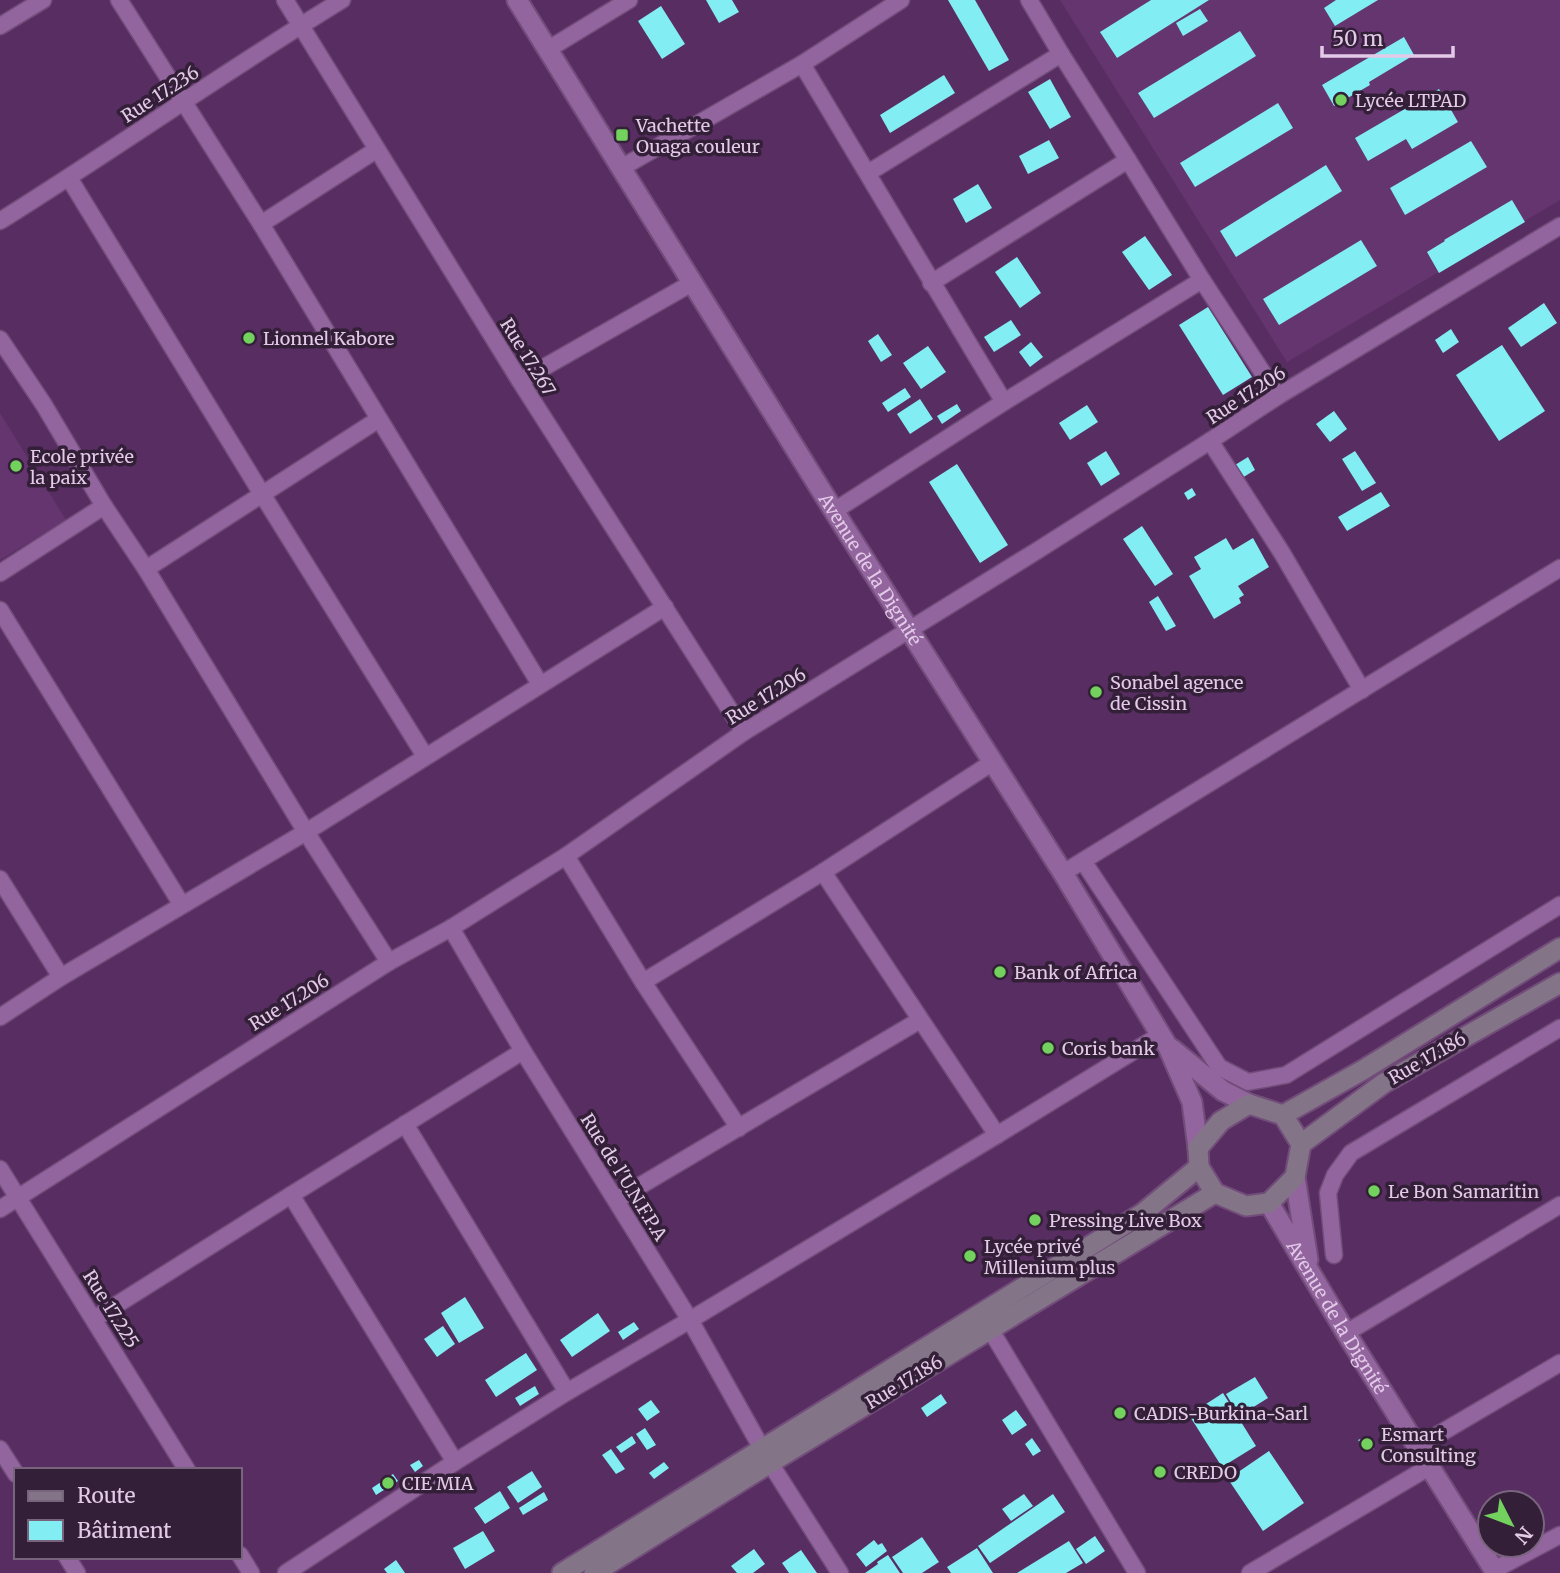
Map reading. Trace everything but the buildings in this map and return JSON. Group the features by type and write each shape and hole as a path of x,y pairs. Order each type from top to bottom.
{"main road":[{"path":"1283,1115 1363,1070 1560,948"},
{"name":"Rue 17.186","path":"1301,1144 1384,1083 1560,983"},
{"path":"562,1573 766,1456 1143,1213 1199,1158 1221,1121 1250,1104 1283,1115 1301,1144 1295,1177 1269,1203 1245,1206 1215,1193 1199,1158"},
{"name":"Rue 17.186","path":"594,1573 766,1456 990,1329 1215,1193"}],"street":[{"path":"0,26 43,0"},
{"path":"119,0 261,224 540,684"},
{"name":"Rue 17.267","path":"285,0 520,381 744,732"},
{"name":"Rue 17.236","path":"0,221 342,0"},
{"name":"Avenue de la Dignité","path":"517,0 908,630 1063,873 1164,1041 1192,1102 1199,1158"},
{"path":"547,50 629,0"},
{"path":"621,169 802,64 901,0"},
{"path":"1029,0 1202,281 1278,396"},
{"path":"868,173 1061,54"},
{"path":"802,64 1004,402"},
{"path":"261,224 376,150"},
{"path":"931,283 1128,160"},
{"path":"69,178 425,756"},
{"name":"Rue 17.206","path":"0,1209 389,962 451,928 566,856 744,732 1210,442 1278,396 1560,226"},
{"path":"834,511 1004,402 1202,281"},
{"path":"520,381 692,283"},
{"path":"0,339 44,405 104,506 146,569 306,832 389,962"},
{"path":"146,569 379,419"},
{"path":"1210,442 1282,553 1362,690"},
{"path":"0,573 104,506"},
{"path":"1063,873 1560,568"},
{"path":"0,1017 61,977 306,832 664,607"},
{"path":"0,610 182,905"},
{"path":"643,982 823,872 993,762"},
{"path":"566,856 643,982 739,1128"},
{"path":"1083,861 1219,1067 1248,1082 1286,1075 1560,905"},
{"path":"823,872 997,1135"},
{"path":"0,879 61,977"},
{"name":"Rue de l'U.N.F.P.A","path":"451,928 523,1051 690,1320 766,1456 840,1573"},
{"path":"616,1200 920,1020"},
{"path":"1334,1255 1328,1193 1335,1175 1352,1153 1560,1028"},
{"path":"286,1573 566,1392 997,1135 1164,1041 1223,1091 1250,1104"},
{"path":"94,1319 523,1051"},
{"path":"405,1124 566,1392"},
{"name":"Rue 17.225","path":"0,1169 186,1468"},
{"path":"1295,1177 1309,1272"},
{"path":"291,1195 455,1462"},
{"name":"Avenue de la Dignité","path":"1269,1203 1346,1333 1495,1572"},
{"path":"1346,1333 1560,1205"},
{"path":"990,1329 1137,1573"},
{"path":"1417,1447 1560,1363"},
{"path":"0,1449 14,1471"},
{"path":"1250,1573 1429,1467"},
{"path":"1495,1572 1560,1535"}],"shaded area":[{"name":"Lycée LTPAD","path":"1060,0 1560,0 1560,200 1287,362"},
{"name":"Ecole privée la paix","path":"0,413 66,520 0,560"}],"place":[{"name":"Lycée LTPAD","path":"1341,100"},
{"name":"Vachette Ouaga couleur","path":"622,135"},
{"name":"Lionnel Kabore","path":"249,338"},
{"name":"Ecole privée la paix","path":"16,466"},
{"name":"Sonabel agence de Cissin","path":"1096,692"},
{"name":"Bank of Africa","path":"1000,972"},
{"name":"Coris bank","path":"1048,1048"},
{"name":"Le Bon Samaritin","path":"1374,1191"},
{"name":"Pressing Live Box","path":"1035,1220"},
{"name":"Lycée privé Millenium plus","path":"970,1256"},
{"name":"CADIS-Burkina-Sarl","path":"1120,1413"},
{"name":"Esmart Consulting","path":"1367,1444"},
{"name":"CREDO","path":"1160,1472"},
{"name":"CIE MIA","path":"388,1483"}]}
